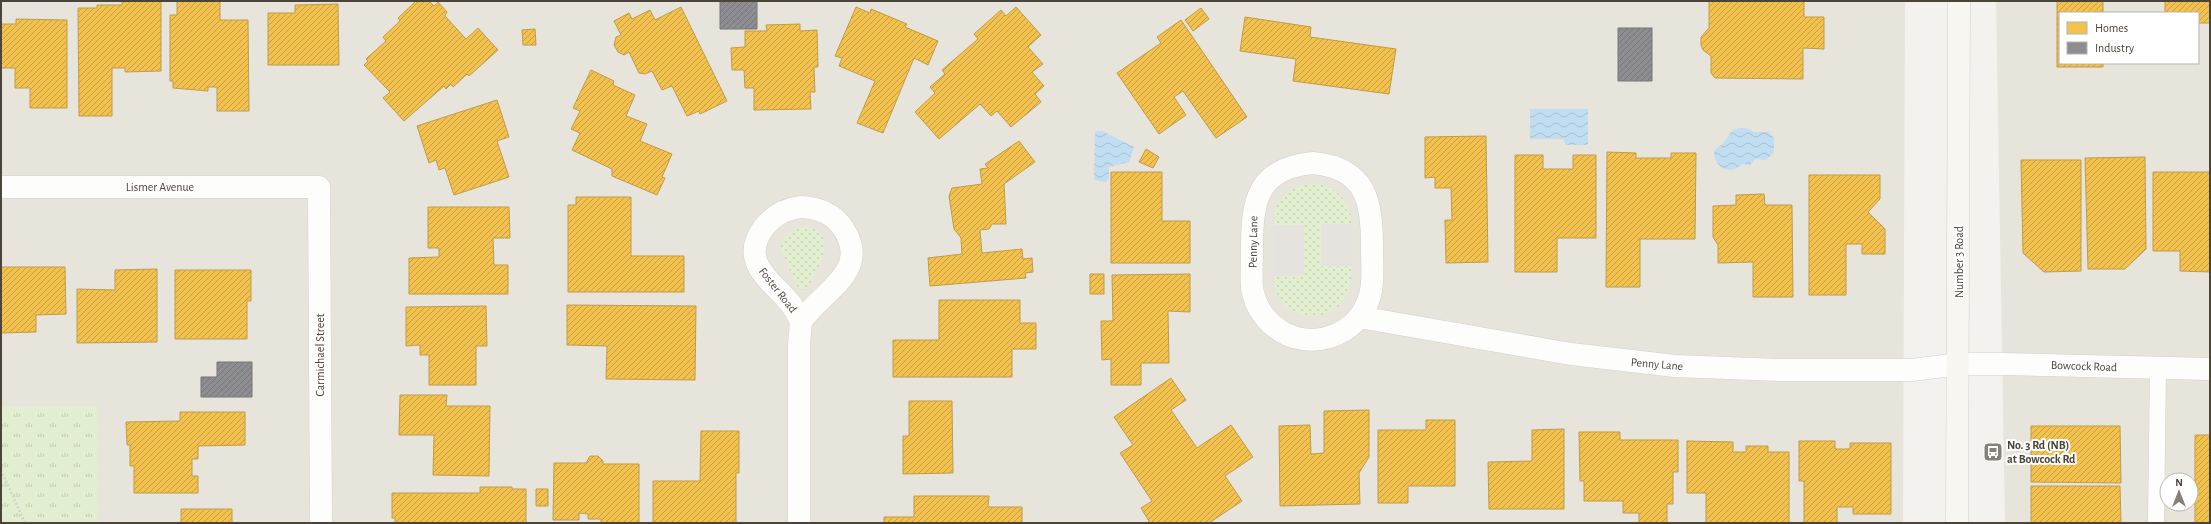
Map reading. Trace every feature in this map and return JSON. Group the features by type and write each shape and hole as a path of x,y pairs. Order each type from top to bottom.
{"main road":[{"name":"Number 3 Road","path":"1957,523 1959,364 1959,1"}],"street":[{"name":"Penny Lane","path":"1313,163 1335,167 1353,179 1366,195 1372,216 1372,285 1368,302 1359,318 1344,331 1333,336 1323,339 1300,338 1279,331 1264,316 1258,307 1252,286 1252,218 1254,206 1263,186 1272,178 1290,167 1313,163"},
{"name":"Lismer Avenue","path":"1,187 319,186"},
{"name":"Carmichael Street","path":"319,186 321,523"},
{"name":"Foster Road","path":"799,523 799,345 801,322 814,304 843,279 850,264 852,251 848,235 838,222 818,209 801,207 785,210 767,224 759,236 756,257 760,271 790,304 801,322"},
{"name":"Penny Lane","path":"1359,318 1571,354 1675,366 1781,370 1912,370 1959,364"},
{"name":"Bowcock Road","path":"1959,364 2210,369"}],"lane":[{"path":"2156,523 2158,368"}],"path":[{"path":"1,470 25,523"}],"shaded area":[{"path":"1,1 1905,1 1903,523 1,523"},
{"path":"1996,1 2210,1 2210,523 2005,523"},
{"path":"1321,224 1352,224 1352,266 1321,266"},
{"path":"1274,225 1304,225 1304,275 1274,276"}],"green space":[{"path":"1312,184 1328,187 1340,195 1349,208 1352,224 1321,224 1321,266 1352,266 1350,285 1346,296 1338,306 1327,313 1315,316 1303,315 1292,310 1283,302 1276,291 1274,276 1304,275 1303,225 1274,225 1274,216 1283,196 1295,188"},
{"path":"804,226 820,233 823,238 824,251 819,265 810,282 807,287 802,290 796,285 781,248 784,239 789,233"},
{"path":"1,407 98,407 98,523 1,523"}],"water":[{"path":"1530,109 1588,109 1588,145 1566,145 1563,139 1530,139"},
{"path":"1739,128 1746,128 1754,132 1769,132 1774,138 1774,152 1766,160 1755,159 1750,165 1743,164 1735,169 1727,170 1717,163 1714,152 1724,143 1732,131"},
{"path":"1096,131 1102,131 1134,147 1129,162 1109,167 1109,178 1106,182 1094,180"}],"building: Homes":[{"path":"122,1 161,1 161,71 125,72 125,68 112,68 112,116 79,116 78,8 97,8 97,5 122,5"},
{"path":"177,1 220,1 220,20 248,20 249,111 217,111 217,87 208,87 208,91 173,88 173,81 170,81 170,15 177,15"},
{"path":"416,1 429,1 434,6 438,2 447,12 445,16 466,39 478,28 498,50 469,76 467,74 453,87 451,84 446,89 444,86 404,121 383,98 390,92 364,65 368,61 366,59 386,41 383,37 400,21 398,18"},
{"path":"1709,1 1804,1 1804,17 1824,17 1824,49 1803,48 1803,79 1715,78 1711,73 1711,56 1703,50 1701,45 1701,37 1709,28"},
{"path":"2057,1 2103,1 2103,12 2059,12 2059,64 2103,64 2103,67 2057,67"},
{"path":"2165,1 2210,1 2210,23 2199,23 2199,12 2165,12"},
{"path":"338,4 339,65 268,65 268,13 295,13 295,5"},
{"path":"681,7 727,101 700,114 699,111 687,116 672,86 662,90 652,71 645,74 639,73 629,52 624,55 618,52 614,45 616,37 621,35 614,21 629,13 632,19 650,10 655,20"},
{"path":"856,7 870,13 871,9 907,24 905,27 938,41 928,65 914,58 883,133 857,123 875,81 839,66 842,58 835,56"},
{"path":"1016,7 1041,35 1028,47 1043,64 1032,72 1044,86 1035,94 1041,102 1011,127 997,111 991,116 980,104 939,139 915,112 935,93 930,87 945,74 942,70 978,39 974,34 1001,10 1006,16"},
{"path":"1201,8 1209,19 1193,31 1185,20"},
{"path":"1245,17 1311,27 1310,37 1396,49 1389,94 1293,81 1296,59 1240,51"},
{"path":"16,19 67,20 67,108 30,108 30,88 15,88 15,68 1,68 1,24 16,24"},
{"path":"1181,20 1247,117 1216,138 1183,91 1174,97 1186,115 1159,134 1117,73 1161,43 1157,37"},
{"path":"800,24 800,31 817,30 818,67 814,67 815,92 810,92 811,109 754,110 754,88 745,88 744,70 732,70 731,48 745,47 745,31 767,31 766,25"},
{"path":"535,29 536,45 523,45 522,30"},
{"path":"591,70 614,81 613,85 635,95 626,116 647,124 640,141 672,154 662,177 665,178 657,195 612,176 612,169 572,150 580,133 571,129 580,111 573,108"},
{"path":"497,100 509,137 497,141 509,177 454,195 445,168 439,170 436,160 429,163 417,126"},
{"path":"1486,136 1488,262 1446,263 1445,220 1452,220 1451,188 1435,188 1435,177 1425,178 1425,137"},
{"path":"1019,141 1035,162 1004,184 1006,224 992,224 989,229 980,230 982,253 1022,249 1023,259 1032,258 1033,272 1025,273 1026,278 930,286 928,258 962,254 961,238 954,229 949,196 952,188 982,184 980,169 988,168 985,164"},
{"path":"1146,149 1159,157 1153,168 1139,162"},
{"path":"1607,152 1636,153 1636,158 1671,158 1671,153 1696,153 1695,239 1640,239 1640,287 1606,287"},
{"path":"1515,155 1543,155 1543,169 1573,169 1573,155 1596,155 1596,238 1557,238 1557,272 1515,272"},
{"path":"2145,157 2146,249 2125,269 2088,269 2085,158"},
{"path":"2021,160 2081,160 2081,271 2044,272 2023,253"},
{"path":"1111,172 1162,172 1162,221 1190,221 1190,263 1111,263"},
{"path":"2153,172 2210,172 2210,272 2180,271 2180,251 2153,251"},
{"path":"1809,175 1880,175 1880,199 1868,212 1885,229 1885,254 1862,254 1862,244 1846,244 1846,295 1809,295"},
{"path":"1764,194 1765,205 1792,205 1793,297 1753,297 1753,262 1718,263 1718,245 1713,237 1713,206 1736,205 1736,195"},
{"path":"576,197 631,197 631,256 684,256 684,292 568,292 568,205 576,205"},
{"path":"428,207 509,207 510,238 493,238 494,265 508,265 508,294 409,294 409,258 439,257 439,248 428,248"},
{"path":"1,267 65,267 66,314 36,315 36,332 1,333"},
{"path":"157,269 157,342 77,343 77,289 115,290 115,270"},
{"path":"175,270 251,270 251,301 247,301 247,339 175,339"},
{"path":"1090,274 1104,274 1104,294 1090,294"},
{"path":"1190,274 1190,312 1168,311 1169,363 1141,363 1141,385 1111,385 1111,359 1102,360 1101,321 1113,321 1112,275"},
{"path":"939,300 1020,300 1020,323 1036,323 1036,349 1012,349 1012,377 893,377 893,340 939,340"},
{"path":"567,305 696,306 695,380 606,379 607,346 567,345"},
{"path":"486,306 487,346 476,346 476,385 429,385 429,355 420,355 420,345 406,346 406,307"},
{"path":"1171,378 1186,400 1171,410 1197,448 1231,425 1253,457 1225,476 1242,501 1209,523 1150,523 1141,508 1152,501 1120,453 1133,445 1114,417"},
{"path":"400,395 447,395 446,406 490,406 489,476 433,475 434,435 399,435"},
{"path":"909,401 952,401 953,473 903,474 903,436 909,436"},
{"path":"1369,410 1369,457 1359,473 1360,504 1280,506 1279,426 1310,425 1311,454 1324,453 1324,411"},
{"path":"180,412 245,412 245,445 198,446 198,459 192,459 192,476 198,476 198,493 134,493 134,466 130,466 130,445 127,445 126,422 180,421"},
{"path":"1426,420 1455,420 1455,486 1408,486 1408,503 1378,503 1378,430 1426,430"},
{"path":"2031,426 2120,426 2121,483 2031,482"},
{"path":"1564,429 1564,509 1489,509 1488,462 1532,461 1532,430"},
{"path":"701,431 739,431 739,473 736,473 736,523 653,523 653,481 700,481"},
{"path":"1579,432 1620,432 1620,440 1678,440 1678,472 1673,472 1673,504 1667,504 1667,523 1639,523 1639,513 1623,513 1623,501 1584,501 1584,481 1580,481"},
{"path":"2195,435 2210,435 2210,523 2195,523 2195,512 2199,512 2199,472 2195,472"},
{"path":"1687,441 1733,442 1733,452 1746,452 1746,446 1768,446 1768,452 1789,452 1789,523 1706,523 1706,493 1687,493"},
{"path":"1799,441 1835,441 1835,449 1850,449 1850,443 1891,443 1891,514 1853,514 1853,507 1837,507 1837,523 1804,523 1804,481 1799,481"},
{"path":"590,456 598,456 603,461 603,464 639,464 639,523 601,523 601,519 588,519 588,514 579,513 579,520 553,520 554,463 586,463"},
{"path":"2031,486 2120,486 2121,523 2031,523"},
{"path":"480,487 512,487 512,489 526,489 526,523 395,523 395,518 392,518 392,493 480,493"},
{"path":"536,489 548,489 548,506 536,506"},
{"path":"914,496 989,496 988,507 1022,507 1022,523 884,523 884,517 914,517"},
{"path":"181,509 232,509 232,523 181,523"}],"building: Industry":[{"path":"720,1 757,1 757,29 720,29"},
{"path":"1618,28 1652,28 1652,81 1618,81"},
{"path":"217,362 252,362 252,397 201,397 201,377 217,377"}],"place":[{"name":"No. 3 Rd (NB) at Bowcock Rd","path":"1993,452"}]}
